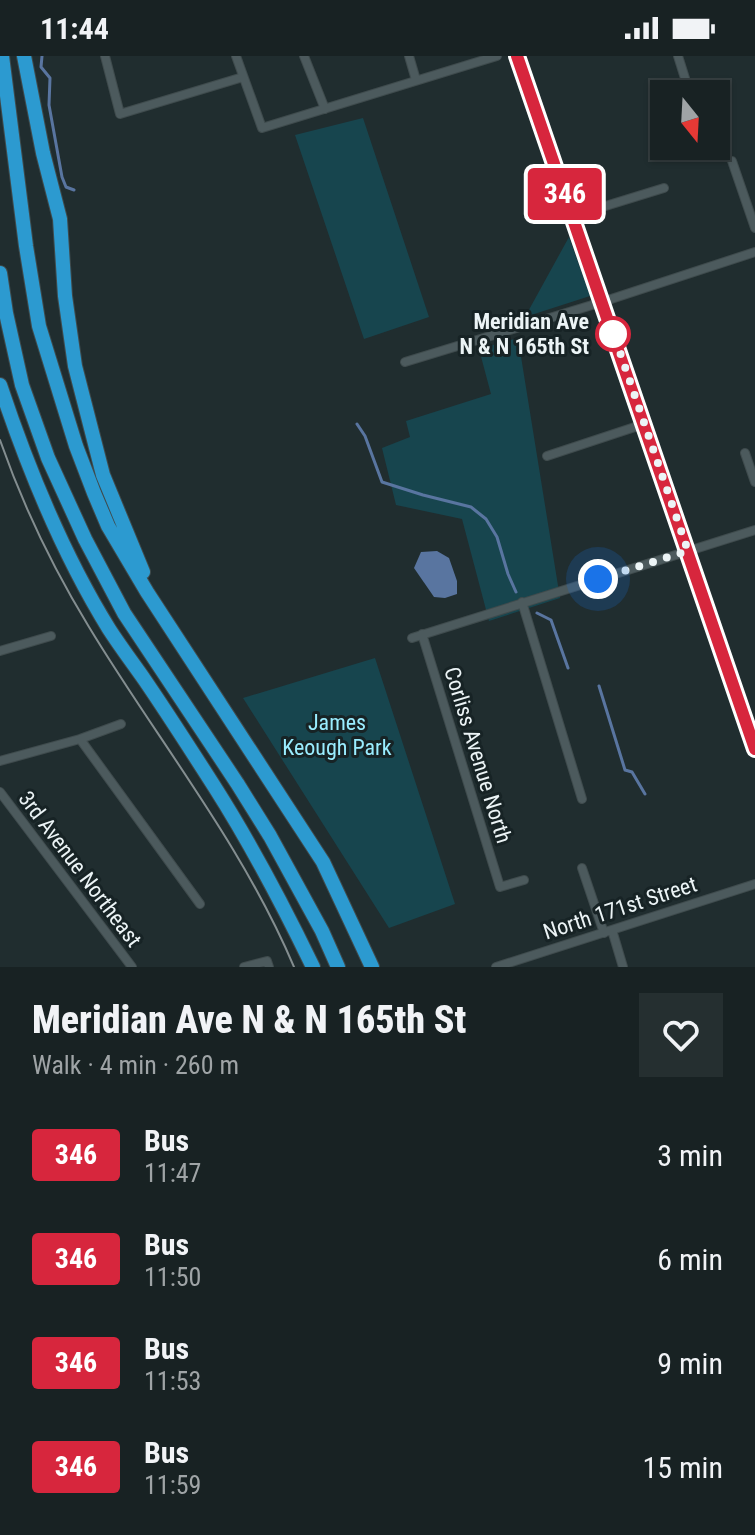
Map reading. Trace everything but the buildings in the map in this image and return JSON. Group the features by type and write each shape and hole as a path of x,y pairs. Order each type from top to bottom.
{"highway":[{"path":"2,56 39,326 76,446 108,526 147,592 323,862 372,967"},
{"path":"24,56 60,219 65,296 75,366 103,475 141,564 147,592"},
{"path":"0,273 22,385 48,458 85,539 124,613 270,836 338,967"},
{"path":"0,385 18,439 70,558 109,629 215,786 259,860 313,967"}],"street":[{"path":"105,56 120,114 243,77"},
{"path":"236,56 262,128 497,56"},
{"path":"304,56 325,109"},
{"path":"409,56 416,80"},
{"path":"517,56 755,749"},
{"path":"678,56 686,80"},
{"path":"732,161 755,228"},
{"path":"573,216 664,188"},
{"path":"405,362 755,252"},
{"path":"547,456 644,424"},
{"path":"745,453 755,482"},
{"path":"412,638 755,530"},
{"path":"522,602 582,799"},
{"name":"Corliss Avenue North","path":"422,634 500,887 524,880"},
{"path":"0,651 51,636"},
{"path":"0,761 121,724"},
{"path":"80,739 200,904"},
{"name":"3rd Avenue Northeast","path":"0,792 132,967"},
{"path":"582,868 623,967"},
{"name":"North 171st Street","path":"496,967 755,884"},
{"path":"244,967 268,964"}],"green space":[{"path":"363,118 429,317 364,339 295,135"},
{"path":"569,237 590,296 525,317"},
{"path":"518,338 560,598 489,621 462,519 396,505 382,448 410,437 406,421 491,394 479,349"},
{"name":"James Keough Park","path":"375,658 455,904 389,928 243,698"}],"shaded area":[{"path":"437,551 449,558 457,581 457,594 445,598 434,597 414,568 421,552"}],"waterway":[{"path":"42,56 41,67 50,78 49,105 62,177 66,187 74,190"},
{"path":"357,424 365,436 382,482 471,507 486,519 497,537 516,592"},
{"path":"537,613 551,620 568,668"},
{"path":"599,686 625,770 632,772 645,794"}],"tram line":[{"path":"0,440 29,513 63,582 115,669 250,878 294,967"}],"bus line":[{"name":"346","path":"517,56 755,749"}],"place":[{"name":"Meridian Ave N & N 165th St","path":"613,334"}],"route":[{"path":"598,579 688,551 611,326 613,334"}]}
